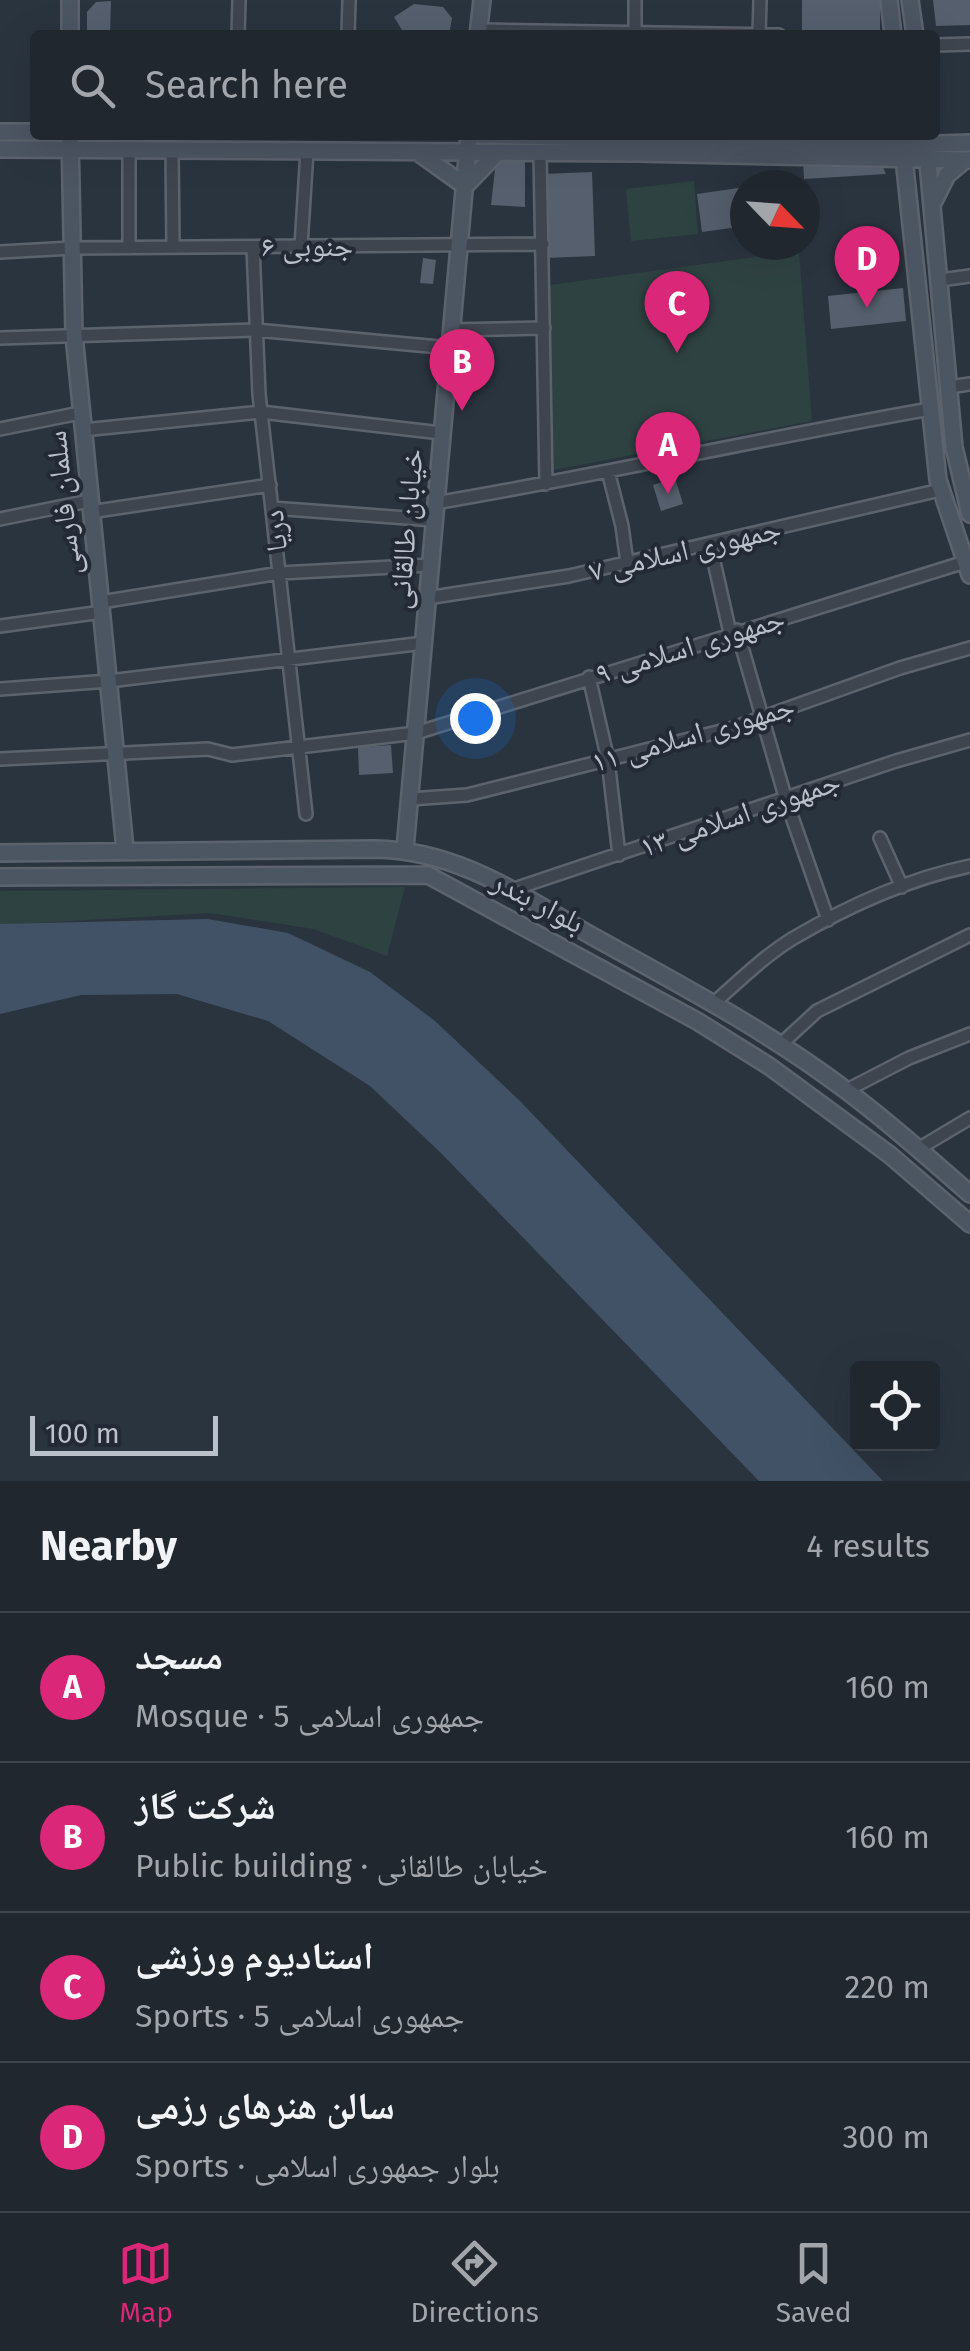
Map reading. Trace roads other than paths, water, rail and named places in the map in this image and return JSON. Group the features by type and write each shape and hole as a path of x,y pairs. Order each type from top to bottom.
{"main road":[{"path":"70,0 70,30"},
{"path":"479,30 482,0"},
{"path":"889,0 892,30"},
{"path":"910,0 914,30"},
{"path":"0,132 30,132"},
{"name":"خیابان طالقانی","path":"405,850 469,140"},
{"path":"770,140 877,151 907,182"},
{"path":"0,149 70,142 129,150 877,151 900,143 928,143 967,152"},
{"name":"سلمان فارسی","path":"70,142 74,335 80,413 125,849"},
{"path":"900,143 940,490 968,568"},
{"path":"928,143 967,152"},
{"path":"928,143 948,386 970,514"},
{"path":"419,153 465,186 498,152"},
{"path":"933,205 947,175 967,152"},
{"name":"بلوار بندر","path":"0,853 125,849 405,850 462,865 714,1003 847,1090 967,1184"},
{"path":"28,852 29,876"},
{"name":"بلوار بندر","path":"0,877 428,875 698,1021 769,1066 890,1155 970,1224"}],"street":[{"path":"238,0 238,30"},
{"path":"348,30 349,0"},
{"path":"635,0 635,30"},
{"path":"760,0 760,30"},
{"path":"940,45 970,44"},
{"path":"129,150 130,248"},
{"path":"172,150 173,247"},
{"path":"301,246 307,151"},
{"path":"540,153 546,484"},
{"name":"۶ جنوبی","path":"0,252 542,244"},
{"name":"دریا","path":"252,246 261,412 306,814"},
{"path":"940,280 970,276"},
{"path":"452,330 544,328"},
{"path":"0,338 256,330 450,348"},
{"path":"948,386 970,384"},
{"path":"272,508 434,512 749,441 930,410"},
{"path":"83,430 261,412 441,433"},
{"path":"0,429 80,413"},
{"path":"608,471 627,563"},
{"path":"0,519 270,485"},
{"name":"جمهوری اسلامی ۷","path":"427,598 568,576 940,490"},
{"path":"710,544 786,800 828,920"},
{"path":"0,626 280,572 430,566"},
{"name":"جمهوری اسلامی ۹","path":"0,759 208,749 232,755 416,732 734,632 968,568"},
{"path":"0,689 110,681 424,642"},
{"name":"جمهوری اسلامی ۱۱","path":"410,799 467,795 732,728 900,668 970,648"},
{"path":"589,678 608,760 619,854"},
{"name":"جمهوری اسلامی ۱۳","path":"511,890 896,761 970,740"},
{"path":"880,838 902,886"},
{"path":"714,1003 790,940 902,886 970,866"},
{"path":"780,1045 817,1011 970,935"},
{"path":"847,1090 910,1058 970,1034"},
{"path":"918,1149 970,1118"}],"water":[{"path":"208,919 288,933 370,972 435,1021 519,1100 850,1446 850,1451 883,1481 759,1481 441,1153 370,1086 268,1021 177,994 81,995 0,1014 0,924"}],"place":[{"name":"سالن هنرهای رزمی","path":"867,308"},
{"name":"استادیوم ورزشی","path":"677,353"},
{"name":"شرکت گاز","path":"462,411"},
{"name":"مسجد","path":"668,494"}]}
